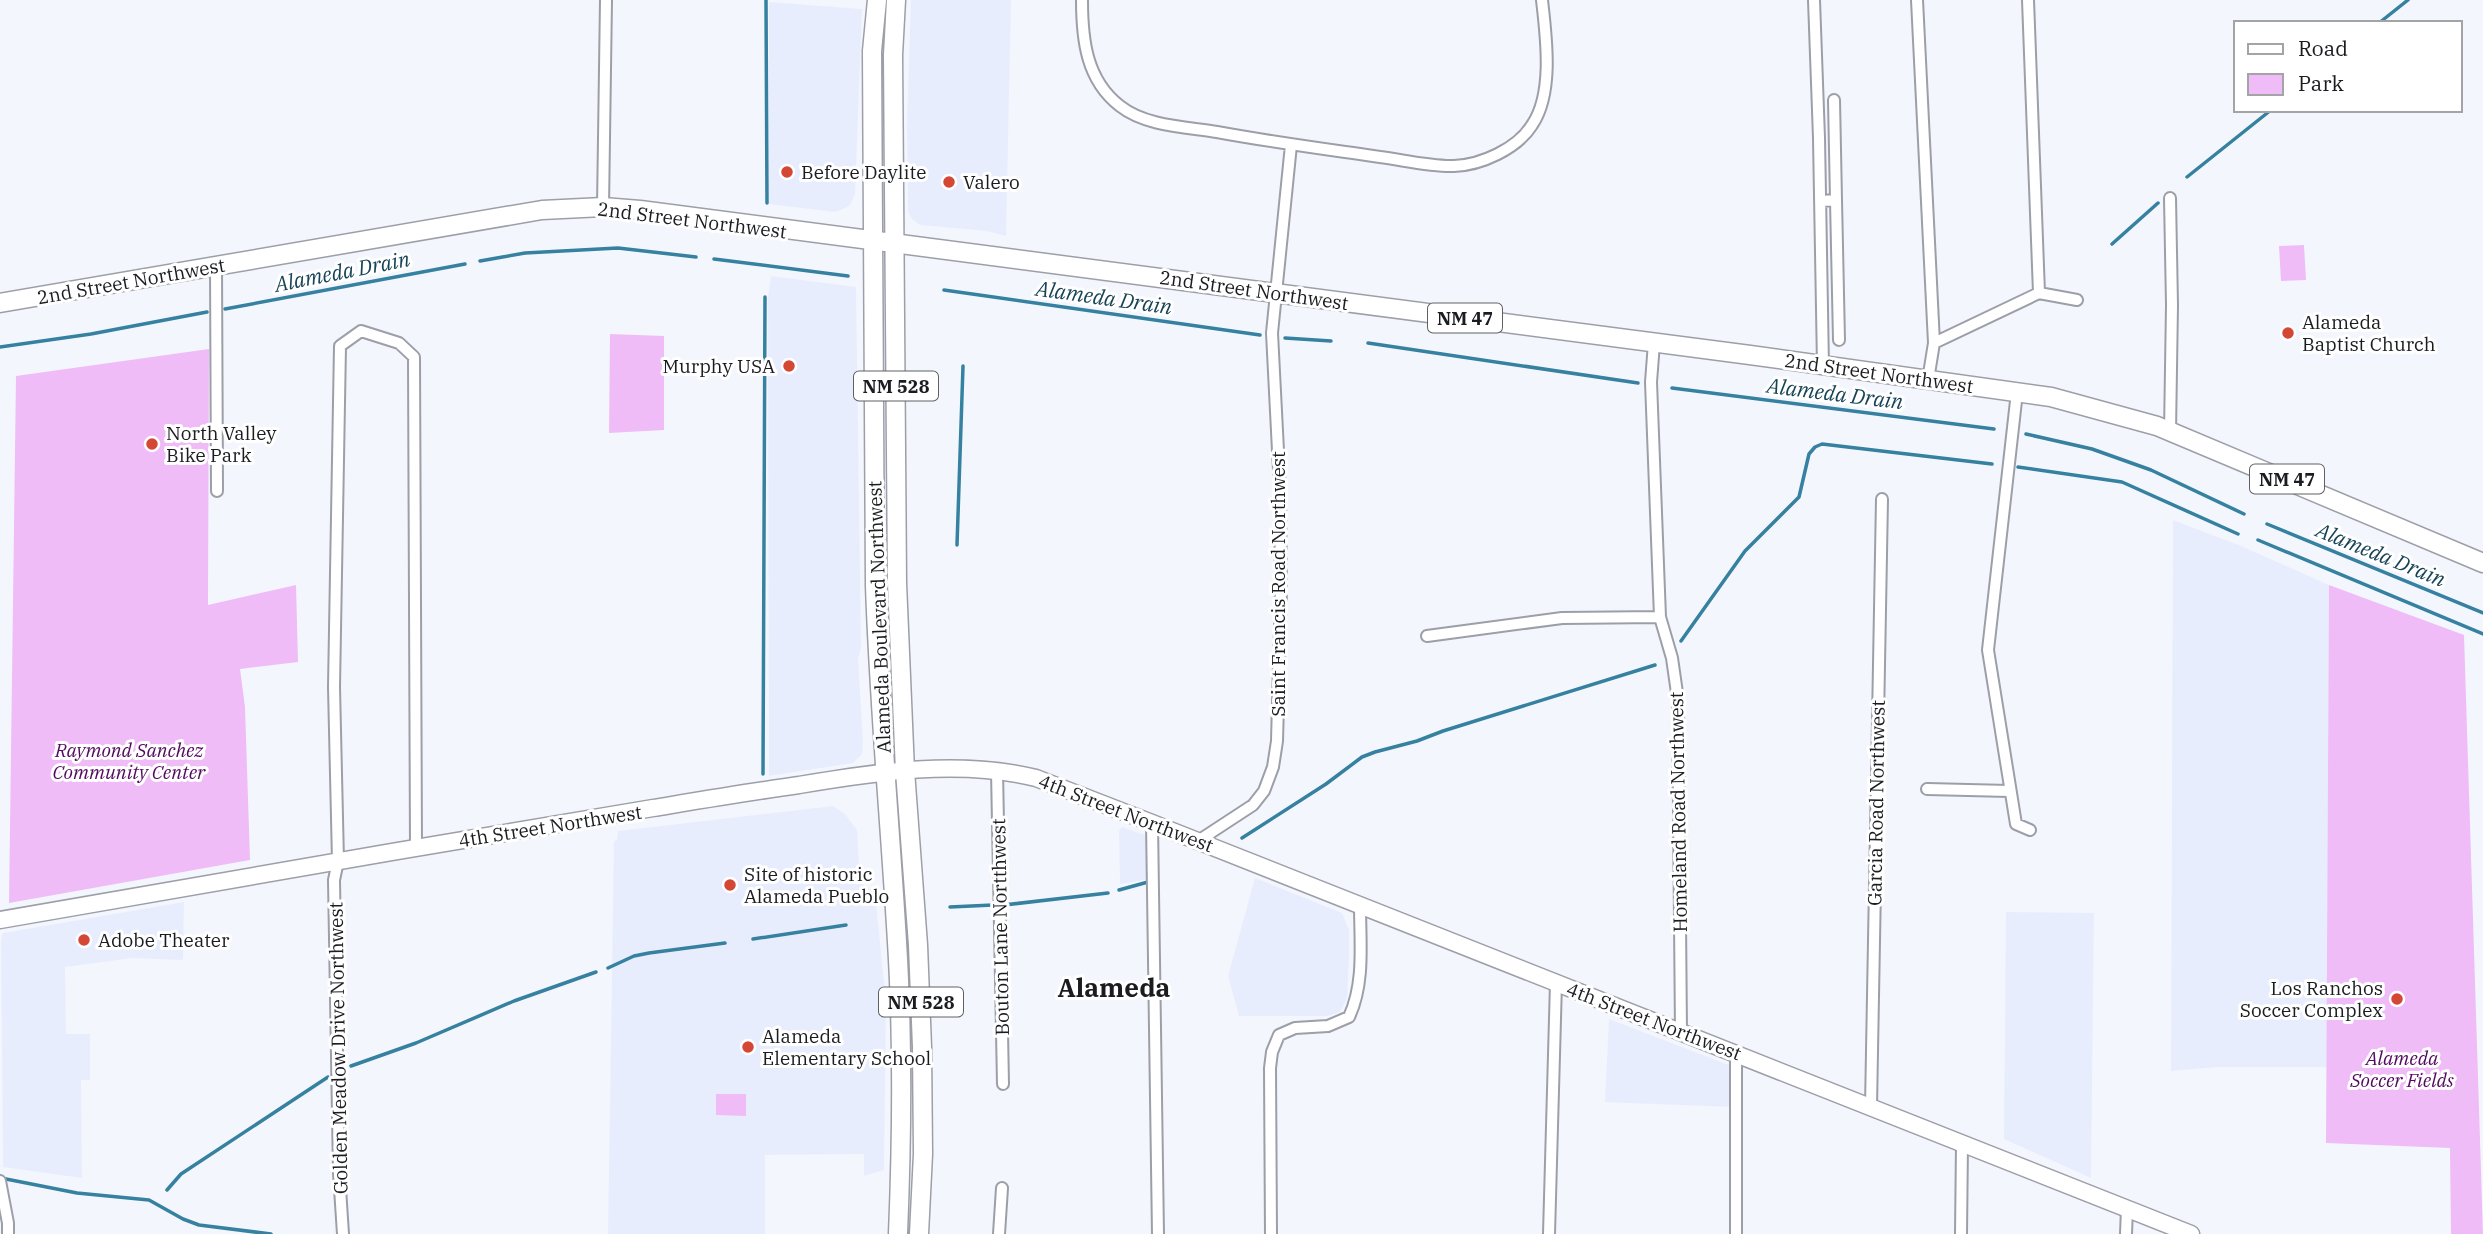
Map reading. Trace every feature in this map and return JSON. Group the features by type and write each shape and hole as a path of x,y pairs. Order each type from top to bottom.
{"main road":[{"name":"Alameda Boulevard Northwest","path":"877,0 872,51 871,241 875,586 898,944 901,1141 898,1234"},
{"name":"Alameda Boulevard Northwest","path":"896,0 893,55 897,583 905,771 922,1035 923,1154 919,1234"},
{"name":"2nd Street Northwest","path":"0,303 542,210 604,207 1275,292 2051,397 2170,432 2483,563"},
{"name":"4th Street Northwest","path":"0,920 775,788 905,771 997,771 1036,778 1736,1052 2191,1234"}],"street":[{"path":"604,207 606,0"},
{"path":"1082,0 1082,31 1089,63 1102,88 1120,107 1145,119 1292,145 1453,166 1481,161 1511,146 1532,126 1543,102 1547,46 1542,0"},
{"path":"1814,0 1823,366"},
{"path":"1917,0 1934,343 1928,380"},
{"path":"2028,0 2039,293"},
{"path":"1834,100 1839,340"},
{"name":"Saint Francis Road Northwest","path":"1198,841 1253,804 1264,791 1273,767 1277,741 1281,590 1280,489 1272,333 1292,145"},
{"path":"2170,198 2170,432"},
{"path":"1821,201 1836,200"},
{"path":"216,266 217,491"},
{"path":"1934,343 2039,293 2077,300"},
{"name":"Golden Meadow Drive Northwest","path":"343,1234 339,1161 334,880 338,862 334,687 340,346 361,331 399,343 414,357 416,848"},
{"name":"Homeland Road Northwest","path":"1654,343 1651,382 1660,617 1672,657 1678,700 1681,1032"},
{"path":"2017,392 1988,650 2016,824 2029,830"},
{"name":"Garcia Road Northwest","path":"1871,1107 1882,499"},
{"path":"1427,636 1562,618 1660,617"},
{"name":"Bouton Lane Nortthwest","path":"997,771 1003,1084"},
{"path":"1927,789 2009,791"},
{"path":"1152,823 1158,1234"},
{"path":"1271,1234 1272,1052 1279,1035 1295,1028 1328,1026 1349,1017 1356,1003 1360,969 1360,905"},
{"path":"1549,1234 1556,983"},
{"path":"1736,1052 1736,1234"},
{"path":"1961,1234 1962,1144"},
{"path":"0,1181 8,1234"},
{"path":"999,1234 1002,1188"},
{"path":"2126,1234 2127,1208"}],"shaded area":[{"path":"911,0 1011,0 1006,236 986,231 920,225 908,212 907,123"},
{"path":"769,2 862,9 855,195 850,205 835,212 769,204"},
{"path":"771,276 856,287 861,647 858,659 863,742 862,754 853,763 769,776 768,298"},
{"path":"2173,520 2241,546 2329,585 2327,1067 2218,1067 2171,1071"},
{"name":"Alameda Elementary School","path":"833,806 845,814 857,830 860,883 875,892 886,1004 884,1170 864,1176 864,1154 765,1155 765,1234 608,1234 614,841 617,840 618,831"},
{"path":"1122,827 1150,837 1150,879 1120,884 1119,831"},
{"path":"1255,878 1342,913 1349,930 1349,958 1347,998 1340,1012 1327,1016 1239,1016 1228,976"},
{"path":"184,902 183,960 133,958 65,967 66,1034 90,1034 90,1080 81,1080 82,1178 3,1167 3,933"},
{"path":"2006,912 2094,913 2091,1178 2004,1139"},
{"path":"1609,1019 1734,1067 1730,1107 1605,1102"}],"green space":[{"path":"2304,245 2306,280 2281,281 2279,246"},
{"path":"610,334 664,336 664,430 609,433"},
{"name":"Raymond Sanchez Community Center","path":"209,349 208,605 296,585 298,662 240,669 245,707 250,860 9,903 16,376"},
{"name":"Alameda Soccer Fields","path":"2329,585 2464,635 2483,1234 2451,1234 2450,1148 2326,1143"},
{"path":"716,1094 746,1094 746,1116 716,1115"}],"waterway":[{"path":"766,0 767,203"},
{"path":"2382,21 2408,0"},
{"path":"2187,177 2268,112"},
{"path":"2112,244 2158,203"},
{"name":"Alameda Drain","path":"480,261 525,253 618,248 696,257"},
{"name":"Alameda Drain","path":"714,259 848,276"},
{"name":"Alameda Drain","path":"225,309 465,264"},
{"name":"Alameda Drain","path":"944,290 1260,335"},
{"path":"763,774 765,297"},
{"name":"Alameda Drain","path":"0,347 91,334 207,312"},
{"path":"1285,338 1331,341"},
{"name":"Alameda Drain","path":"1368,343 1638,383"},
{"path":"957,545 963,366"},
{"name":"Alameda Drain","path":"1672,388 1994,429"},
{"name":"Alameda Drain","path":"2026,434 2092,449 2151,470 2244,514"},
{"path":"1681,641 1745,551 1799,497 1809,454 1815,447 1822,444 1992,464"},
{"path":"2018,467 2122,482 2238,534"},
{"name":"Alameda Drain","path":"2267,524 2483,613"},
{"path":"2258,540 2483,634"},
{"path":"1242,838 1326,784 1362,757 1655,665"},
{"path":"1119,890 1148,882"},
{"path":"1004,905 1108,893"},
{"path":"950,907 993,905"},
{"path":"753,939 846,925"},
{"path":"608,968 634,956 725,943"},
{"path":"351,1066 416,1043 514,1001 596,972"},
{"path":"167,1190 181,1174 328,1077"},
{"path":"6,1179 77,1193 149,1200 199,1225 271,1234"}],"place":[{"name":"Before Daylite","path":"787,172"},
{"name":"Valero","path":"949,182"},
{"name":"Alameda Baptist Church","path":"2288,333"},
{"name":"Murphy USA","path":"789,366"},
{"name":"North Valley Bike Park","path":"152,444"},
{"name":"Site of historic Alameda Pueblo","path":"730,885"},
{"name":"Adobe Theater","path":"84,940"},
{"name":"Los Ranchos Soccer Complex","path":"2397,999"},
{"name":"Alameda Elementary School","path":"748,1047"}],"district":[{"name":"Alameda","path":"1114,987"}]}
